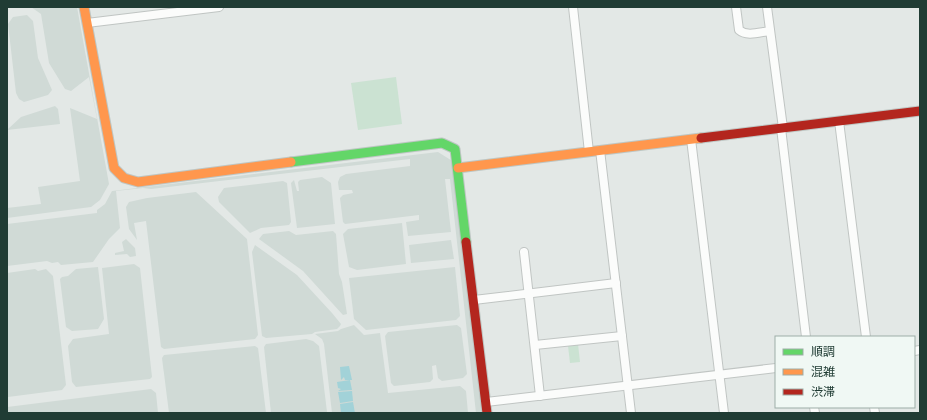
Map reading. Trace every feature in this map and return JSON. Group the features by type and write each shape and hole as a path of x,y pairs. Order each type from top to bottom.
{"street":[{"path":"84,7 114,168 117,174 129,181 138,182 442,143 456,149 487,413"},
{"path":"87,23 219,7"},
{"path":"573,7 589,152"},
{"path":"736,7 739,30 747,34 770,31"},
{"path":"767,7 806,336"},
{"path":"458,168 920,111"},
{"path":"838,121 866,336"},
{"path":"691,139 724,413"},
{"path":"600,150 631,413"},
{"path":"524,252 540,396"},
{"path":"474,300 616,283"},
{"path":"535,345 622,336"},
{"path":"486,402 775,368"}],"shaded area":[{"path":"31,7 77,7 109,184 100,200 91,207 7,218 7,208 41,204 38,187 80,181 70,108 97,119 89,77 71,91 65,89 49,63 41,14"},
{"path":"27,15 33,21 38,58 52,90 48,95 24,102 19,99 16,93 8,24 13,17"},
{"path":"55,106 58,109 60,124 7,130 21,117"},
{"path":"438,152 454,162 483,413 476,413 450,179 445,179 451,232 408,236 406,222 419,220 419,215 345,224 343,222 340,198 343,195 353,193 352,190 339,190 338,182 340,177 346,174 410,166 410,159 151,189 143,188 116,191 120,228 109,239 93,262 61,265 58,262 52,263 47,261 7,266 7,224 97,213 97,210 105,204 112,191"},
{"path":"322,177 331,183 335,224 297,228 291,183 294,180 297,191 299,191 298,182 300,180"},
{"path":"283,181 287,183 291,222 289,225 261,228 250,233 219,202 218,197 224,188"},
{"path":"196,192 247,239 258,335 255,339 164,349 161,347 146,221 134,223 137,240 129,229 126,207 129,202 147,198"},
{"path":"402,223 406,264 357,270 349,267 343,234 348,229"},
{"path":"289,231 296,235 333,231 336,234 339,274 342,282 347,314 343,315 303,271 259,239 263,234"},
{"path":"126,239 135,248 136,256 130,257 127,254 115,255 115,253 124,251 122,242"},
{"path":"451,240 454,259 411,263 409,245"},
{"path":"255,245 297,275 332,313 341,324 340,326 337,329 315,332 312,334 266,338 262,336 252,252"},
{"path":"134,264 140,268 152,377 150,379 76,387 72,382 68,346 73,339 109,334 102,268"},
{"path":"98,267 104,319 98,329 72,331 66,327 60,279 68,276 76,269"},
{"path":"455,267 460,316 456,320 366,330 354,319 349,278"},
{"path":"35,269 38,271 46,269 53,276 66,385 62,390 8,397 7,273"},
{"path":"354,325 364,335 380,333 388,393 460,386 466,391 468,413 332,413 324,344 322,339 315,334 338,331"},
{"path":"457,325 461,328 467,374 463,378 442,381 438,378 436,365 432,366 433,379 430,382 394,386 391,383 385,336 388,332"},
{"path":"306,339 313,341 319,346 327,412 271,413 264,347 266,344"},
{"path":"255,346 258,348 266,413 169,413 162,358 164,355"},
{"path":"151,389 156,393 158,413 7,413 7,407"}],"green space":[{"path":"396,77 402,124 358,130 351,83"},
{"path":"578,344 580,362 570,363 568,346"}],"water":[{"path":"349,366 352,380 345,380 344,377 341,380 340,367"},
{"path":"350,380 352,390 338,391 341,389 338,388 337,382"},
{"path":"352,391 353,401 340,403 338,392"},
{"path":"353,402 355,413 341,413 340,404"}],"traffic: fast":[{"path":"291,162 442,143 455,149 466,242"}],"traffic: slow":[{"path":"84,7 114,168 124,178 138,182 291,162"},
{"path":"458,168 701,138"}],"traffic: jam":[{"path":"701,138 920,111"},
{"path":"466,242 487,413"}]}
